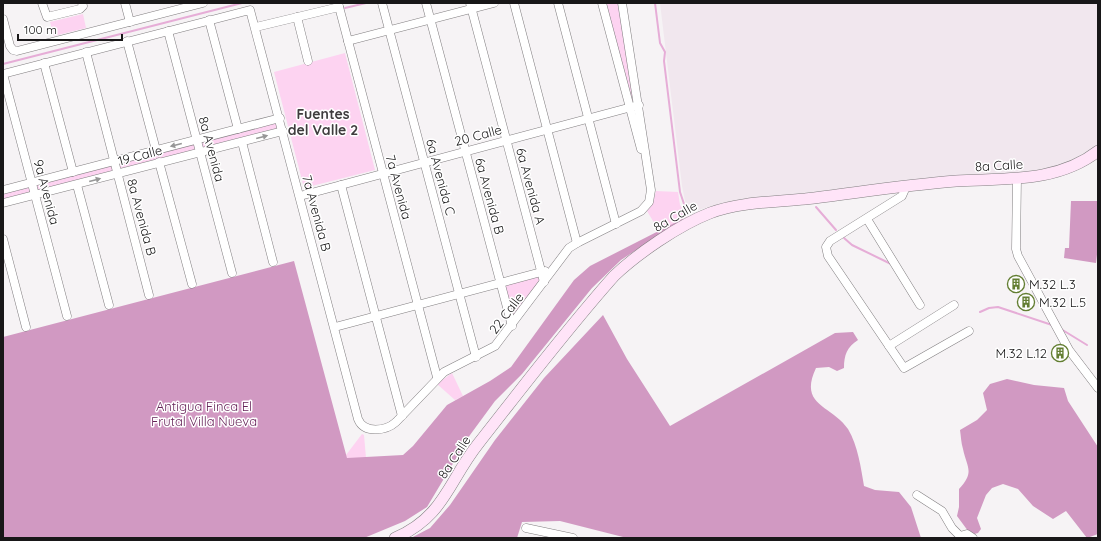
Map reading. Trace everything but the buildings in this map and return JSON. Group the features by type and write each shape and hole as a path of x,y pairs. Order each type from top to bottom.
{"main road":[{"name":"8a Calle","path":"395,538 414,528 434,512 471,453 614,276 641,253 695,220 725,209 956,181 1042,176 1062,171 1081,162 1098,151"}],"street":[{"path":"42,3 46,17 82,5"},
{"path":"125,3 130,22"},
{"path":"3,19 5,35 13,50 17,51 130,22 169,7 203,3"},
{"name":"6a Avenida B","path":"426,3 512,326"},
{"path":"348,41 430,20 471,6 494,3"},
{"path":"514,3 548,129 576,243"},
{"path":"558,3 616,224"},
{"path":"602,3 650,184"},
{"path":"622,3 639,105 650,184"},
{"path":"256,27 338,5"},
{"name":"7a Avenida","path":"338,5 437,377"},
{"name":"6a Avenida C","path":"383,5 476,357"},
{"name":"6a Avenida A","path":"471,6 544,282"},
{"name":"7a Avenida B","path":"209,20 250,10 256,27 359,422"},
{"path":"297,17 308,61"},
{"path":"3,74 209,20 238,129"},
{"name":"8a Avenida","path":"168,30 232,273"},
{"path":"127,41 156,150"},
{"name":"8a Avenida B","path":"86,52 149,295"},
{"path":"44,63 73,172"},
{"name":"9a Avenida","path":"3,74 33,182 67,316"},
{"name":"20 Calle","path":"300,196 639,105"},
{"name":"19 Calle","path":"3,190 280,118"},
{"name":"19 Calle","path":"3,204 159,162 283,131"},
{"path":"242,142 273,262"},
{"path":"159,162 192,284"},
{"path":"1017,178 1016,251 1069,350 1098,388"},
{"name":"22 Calle","path":"359,422 368,428 383,429 393,425 437,377 451,368 476,357 495,346 512,326 565,253 576,243 636,215 644,208 651,196 650,184"},
{"path":"76,185 109,305"},
{"path":"341,185 402,416"},
{"path":"906,187 902,196 833,239 827,245 826,249 831,262 904,368 969,331"},
{"path":"867,219 920,305"},
{"path":"3,239 26,327"},
{"path":"335,327 419,306 552,269"},
{"path":"889,346 954,305"},
{"path":"917,495 942,511 956,533 960,536 967,534 973,538"},
{"path":"526,528 573,538"}],"shaded area":[{"path":"602,3 622,3 639,105 630,107"},
{"path":"660,3 1098,3 1098,145 1066,163 1051,168 1025,173 946,177 742,200 718,204 692,212 685,201 682,186"},
{"path":"83,14 86,28 54,36 50,22"},
{"path":"345,53 375,170 304,188 274,72"},
{"path":"280,118 283,131 3,203 3,190"},
{"path":"656,191 678,192 680,205 688,216 659,231 647,211 653,202"},
{"path":"542,272 544,282 512,326 501,283"},
{"path":"452,373 463,396 455,400 437,384"},
{"path":"362,434 364,435 366,458 347,459 346,455"}],"green space":[{"path":"1071,201 1098,201 1098,246 1096,263 1064,258 1065,248 1069,248"},
{"name":"Antigua Finca El Frutal Villa Nueva","path":"688,216 621,260 592,288 522,374 495,401 470,435 427,507 405,521 364,538 3,538 3,337 294,261 347,458 403,455 413,446 447,405 490,381 511,367 574,280 590,266"},
{"path":"603,315 627,359 670,426 835,333 853,332 858,340 847,352 844,368 837,371 829,367 816,368 811,390 814,398 819,404 841,421 848,429 857,450 864,486 875,490 899,492 911,507 921,538 627,538 560,521 522,522 517,538 411,538 430,528 450,505 495,440 544,378"},
{"path":"1007,379 1034,385 1064,388 1068,401 1098,447 1098,534 1087,538 1066,511 1053,519 1033,506 1018,489 1003,484 992,488 986,495 977,518 981,529 978,533 971,535 957,516 959,507 959,489 967,478 968,474 968,466 960,430 977,420 987,410 983,393 990,384"}],"waterway":[{"path":"3,64 242,3"},
{"path":"345,8 366,3"},
{"path":"655,3 660,43 665,52 664,61 680,192 684,204 691,213"},
{"path":"816,207 836,230"},
{"path":"844,238 852,245 891,264"},
{"path":"980,312 989,308 998,307 1052,325"},
{"path":"1061,329 1087,345"}],"place":[{"name":"M.32 L.3","path":"1016,284"},
{"name":"M.32 L.5","path":"1026,302"},
{"name":"M.32 L.12","path":"1060,353"}],"district":[{"name":"Fuentes del Valle 2","path":"323,122"}]}
